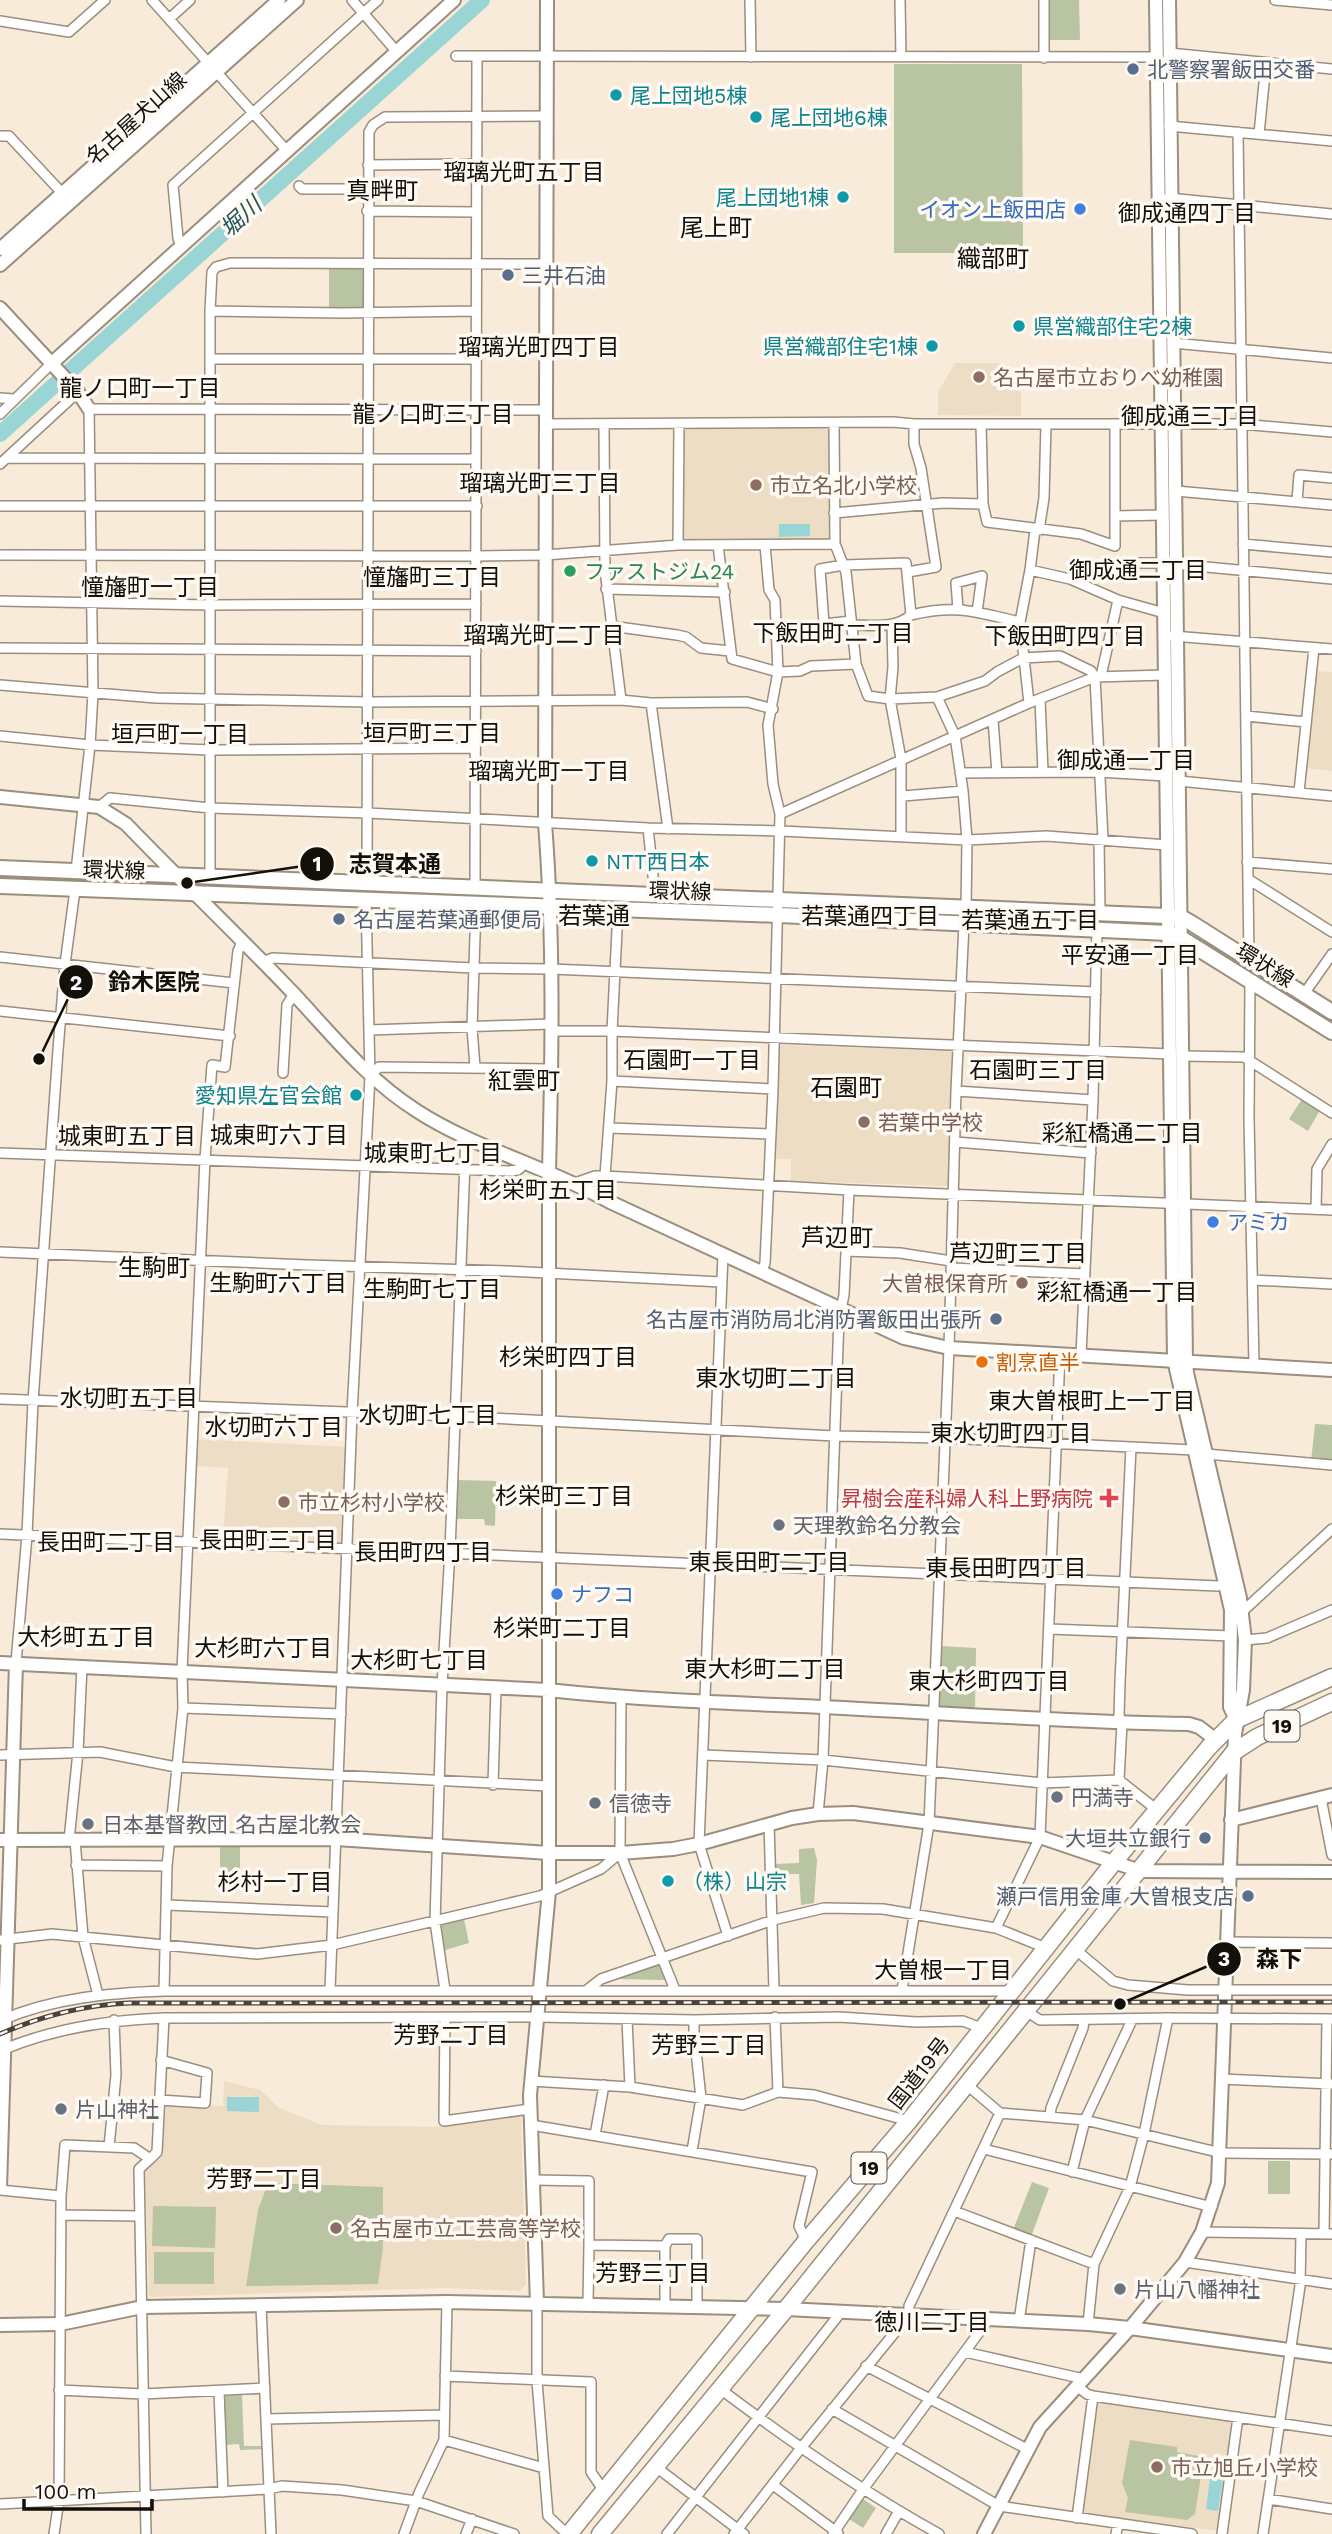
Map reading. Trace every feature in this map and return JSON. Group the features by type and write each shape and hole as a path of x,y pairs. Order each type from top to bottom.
{"highway":[{"name":"国道19号","path":"568,2534 806,2241 909,2121 1114,1862 1216,1740 1236,1720 1332,1677"},
{"name":"国道19号","path":"600,2534 786,2309 1234,1752 1257,1737 1332,1702"}],"main road":[{"name":"環状線","path":"0,868 655,895 964,924 1097,929 1175,936 1332,1032"},
{"name":"環状線","path":"0,886 618,910 966,908 1174,917 1249,959 1332,1012"}],"street":[{"path":"0,21 69,32 106,0"},
{"path":"152,0 287,151"},
{"path":"169,19 190,0"},
{"name":"名古屋犬山線","path":"0,265 213,68 279,0"},
{"name":"名古屋犬山線","path":"0,249 297,0"},
{"path":"352,0 396,51"},
{"path":"181,247 173,185 378,0"},
{"path":"0,414 454,0"},
{"path":"547,0 545,822 551,908 548,1690 550,1853 530,2109 537,2381 548,2516 568,2534"},
{"path":"750,0 751,57"},
{"path":"900,0 901,57"},
{"path":"1044,0 1044,58"},
{"path":"1156,0 1169,126 1165,198 1173,343 1163,515 1169,564 1180,1360 1238,1638"},
{"path":"1169,0 1163,55 1168,424 1176,491 1164,613 1170,635 1165,675 1172,778 1167,845 1174,917"},
{"path":"1275,0 1332,5"},
{"path":"456,56 1044,58 1163,55 1332,69"},
{"path":"475,888 477,56"},
{"path":"1259,134 1266,63"},
{"path":"367,884 369,132 373,125 385,117 547,116"},
{"path":"1169,126 1332,141"},
{"path":"1238,132 1249,959"},
{"path":"0,136 9,136 63,194"},
{"path":"368,165 476,164"},
{"path":"299,186 368,189"},
{"path":"1165,198 1332,214"},
{"path":"367,211 476,212"},
{"path":"210,876 212,272 216,267 230,263 546,264"},
{"path":"0,308 74,388 89,409 90,649 93,693 76,871"},
{"path":"210,311 475,311"},
{"path":"1173,343 1332,358"},
{"path":"211,359 475,359"},
{"path":"3,461 74,388"},
{"path":"0,398 14,399"},
{"path":"89,409 545,410"},
{"path":"834,423 835,544 844,565 856,664 868,696 890,699 937,697 985,681 1023,658 1060,656 1098,677"},
{"path":"545,424 1241,424 1332,432"},
{"path":"678,424 678,545"},
{"path":"908,572 936,567 921,468 914,444 914,424"},
{"path":"981,424 983,504 987,522 1081,534 1115,545 1115,424"},
{"path":"1029,703 1020,622 1044,498 1046,424"},
{"path":"604,425 606,589 621,700"},
{"path":"3,461 477,459"},
{"path":"1297,501 1299,475 1332,478"},
{"path":"1176,491 1332,505"},
{"path":"834,513 956,502 983,504"},
{"path":"0,506 477,506"},
{"path":"1115,516 1163,515"},
{"path":"0,555 477,556 545,555 678,545 835,544"},
{"path":"1243,544 1332,552"},
{"path":"718,545 726,592 732,659 778,672 800,671 821,665 856,664"},
{"path":"762,1271 765,1263 769,1186 781,831 773,784 768,725 778,672 775,600 769,590 765,545"},
{"path":"911,615 906,563 844,565 820,569 824,624 892,624 904,622 911,615 932,610 958,609 1020,622"},
{"path":"1129,564 1169,564 1332,579"},
{"path":"1030,570 1077,581 1118,600 1164,613"},
{"path":"958,609 956,583 982,576 977,612"},
{"path":"606,589 726,592"},
{"path":"1100,912 1098,677 1118,600"},
{"path":"0,601 210,605 476,604"},
{"path":"892,624 893,667 890,699 901,759 901,836"},
{"path":"611,626 677,635 686,637 701,648 730,651"},
{"path":"1170,635 1332,649"},
{"path":"1299,792 1314,648"},
{"path":"0,649 476,651"},
{"path":"780,814 1029,703 1098,677 1165,675"},
{"path":"0,684 156,698 369,702 621,700 698,704 727,701 747,702 773,709"},
{"path":"937,697 955,736 963,790 967,840 966,908"},
{"path":"1040,699 1043,772"},
{"path":"652,703 668,829"},
{"path":"1246,716 1306,722"},
{"path":"992,720 997,773"},
{"path":"0,736 90,746 210,750 475,748"},
{"path":"960,773 1098,772 1332,796"},
{"path":"903,796 963,790"},
{"path":"0,797 99,807 126,824 294,994 370,1076 417,1112 575,1183 610,1202 904,1338 949,1348 1332,1370"},
{"path":"99,807 110,798 210,808 368,813 668,829 781,831 967,840 1046,836 1167,845"},
{"path":"648,828 655,895"},
{"path":"1247,862 1332,869"},
{"path":"1248,879 1332,932"},
{"path":"61,2196 0,2189 6,1840 14,1754 16,1663 27,1535 33,1401 60,1017 75,890"},
{"path":"330,1990 352,1413 370,1076 366,900"},
{"path":"475,905 472,1028 475,1067"},
{"path":"606,1176 618,910"},
{"path":"902,1990 929,1824 964,924"},
{"path":"1081,1355 1093,1100 1097,929"},
{"path":"164,1991 167,1866 183,1708 187,1541 205,1159 212,1065 225,1067 238,951 242,942"},
{"path":"1304,994 1332,954"},
{"path":"0,957 234,983"},
{"path":"262,962 273,958 1096,992"},
{"path":"1250,980 1254,1365"},
{"path":"283,1073 287,1005 294,994"},
{"path":"0,1011 230,1036"},
{"path":"369,1030 551,1028 1244,1057 1332,1113"},
{"path":"370,1076 379,1067 551,1069"},
{"path":"612,1081 773,1089"},
{"path":"956,1091 1093,1100"},
{"path":"610,1128 771,1134"},
{"path":"444,1990 435,1922 442,1685 450,1551 453,1416 466,1136"},
{"path":"956,1142 1091,1153"},
{"path":"1316,1209 1317,1169 1332,1144"},
{"path":"0,1153 518,1170 527,1162"},
{"path":"575,1183 595,1176 606,1176 849,1190 1332,1210"},
{"path":"818,1814 823,1760 840,1307 844,1295 849,1190"},
{"path":"846,1251 900,1253 951,1264 1085,1274"},
{"path":"0,1252 721,1282"},
{"path":"723,1254 699,1844 728,1936"},
{"path":"1253,1280 1332,1284"},
{"path":"996,1928 1040,1837 1060,1354"},
{"path":"0,1399 453,1416 835,1436 1131,1447 1332,1465"},
{"path":"1119,1780 1122,1723 1119,1716 1131,1447"},
{"path":"984,2534 1040,2427 1130,2328 1185,2262 1202,2232 1218,2183 1236,1720 1230,1707 1242,1612 1200,1452"},
{"path":"1242,1612 1332,1529"},
{"path":"0,1534 450,1551 1218,1586 1226,1584"},
{"path":"1049,1629 1267,1639 1332,1610"},
{"path":"0,1663 548,1690 621,1698 933,1715 1189,1724 1199,1727 1216,1740"},
{"path":"82,1666 72,1840 83,1937 99,1995"},
{"path":"493,1785 496,1688"},
{"path":"621,1698 620,1853 675,1990"},
{"path":"183,1708 341,1714"},
{"path":"0,1755 100,1752 176,1767 548,1786"},
{"path":"703,1755 823,1760 1042,1783 1119,1780 1157,1810"},
{"path":"1231,1820 1326,1796 1332,1855"},
{"path":"6,1840 336,1839 550,1853 620,1853 699,1844 769,1823 818,1814 853,1814 1040,1837 1140,1871 1332,1872"},
{"path":"769,1823 774,1990"},
{"path":"4,1939 52,1934 257,1954 332,1945 540,1896 601,1868 620,1853"},
{"path":"76,1866 167,1866"},
{"path":"167,1905 333,1912"},
{"path":"587,1990 601,1979 773,1920 805,1911 843,1907 883,1909 996,1928 1046,1948"},
{"path":"1227,1942 1332,1943"},
{"path":"1076,1950 1120,1984 1227,1990 1332,1990"},
{"path":"3,2020 37,2008 99,1995 164,1991 1012,1991"},
{"path":"1026,2011 1040,2020 1329,2019 1328,2234 1202,2232"},
{"path":"2,2050 69,2028 114,2020 164,2018 537,2017 694,2020 775,2017 963,2021 981,2028"},
{"path":"775,2017 778,2092"},
{"path":"146,2534 139,2169 157,2152 164,2018"},
{"path":"445,2018 444,2121 530,2109"},
{"path":"1088,2324 1094,2264 1130,2187 1168,2018"},
{"path":"627,2019 630,2087"},
{"path":"109,2147 116,2074 114,2020"},
{"path":"692,2151 701,2098 694,2020"},
{"path":"1072,2172 1086,2120 1132,2020"},
{"path":"1050,2117 1084,2021"},
{"path":"159,2101 205,2103 207,2073 162,2060"},
{"path":"1221,2080 1329,2083"},
{"path":"531,2081 630,2087 743,2105 778,2092 814,2095 909,2121"},
{"path":"967,2084 1000,2113 1086,2120 1221,2153 1329,2154"},
{"path":"595,2135 604,2085"},
{"path":"656,2467 739,2533 800,2448 909,2315 909,2306 1000,2113"},
{"path":"531,2125 812,2172 799,2226 806,2241"},
{"path":"54,2534 59,2500 61,2196 65,2145 134,2148 150,2159"},
{"path":"984,2149 1212,2207"},
{"path":"533,2180 589,2181 588,2304"},
{"path":"954,2211 1094,2264"},
{"path":"61,2215 140,2216"},
{"path":"1263,2534 1299,2279 1301,2234"},
{"path":"666,2306 665,2246 669,2239 697,2239 698,2306"},
{"path":"1019,2321 1031,2240"},
{"path":"589,2245 665,2246"},
{"path":"1185,2262 1332,2284"},
{"path":"404,2534 444,2440 447,2302"},
{"path":"0,2325 60,2324 142,2307 447,2302 698,2306 1088,2324 1332,2356"},
{"path":"261,2306 271,2534"},
{"path":"667,2534 841,2312"},
{"path":"773,2485 836,2533 894,2446 989,2319"},
{"path":"965,2352 1081,2382 1087,2394 1093,2396 1332,2431"},
{"path":"866,2366 1029,2450"},
{"path":"445,2376 591,2382 591,2472 604,2491"},
{"path":"59,2389 143,2394 265,2388"},
{"path":"719,2388 800,2448 939,2534"},
{"path":"219,2391 223,2491"},
{"path":"1077,2518 1093,2396"},
{"path":"832,2409 999,2507 1192,2534"},
{"path":"267,2419 444,2416"},
{"path":"1222,2534 1238,2417"},
{"path":"444,2440 544,2468"},
{"path":"0,2504 269,2489 282,2486 342,2490 416,2501 514,2534"},
{"path":"1268,2499 1332,2509"},
{"path":"886,2534 899,2511"},
{"path":"466,2534 472,2519"},
{"path":"1116,2534 1118,2524"}],"shaded area":[{"name":"名古屋市立おりべ幼稚園","path":"955,363 1000,363 1021,391 1021,416 938,415 938,392"},
{"name":"市立名北小学校","path":"686,428 827,428 829,539 683,539 683,431"},
{"path":"1316,671 1332,672 1332,771 1305,768"},
{"name":"若葉中学校","path":"781,1045 952,1051 955,1054 949,1184 791,1181 791,1159 774,1159"},
{"name":"市立杉村小学校","path":"197,1439 346,1447 341,1542 223,1536 228,1468 196,1466"},
{"name":"名古屋市立工芸高等学校","path":"224,2081 260,2090 279,2108 322,2125 443,2127 519,2115 526,2284 520,2291 445,2288 149,2295 145,2172 161,2156 166,2106 223,2106"},
{"name":"市立旭丘小学校","path":"1097,2400 1233,2420 1219,2531 1083,2513 1081,2509"}],"green space":[{"path":"1047,0 1079,0 1080,40 1047,40"},
{"path":"894,64 1022,64 1023,253 894,253"},
{"path":"329,268 362,268 366,273 366,306 362,309 329,309"},
{"path":"1302,1099 1320,1110 1308,1131 1289,1119"},
{"path":"1315,1424 1332,1425 1332,1463 1311,1461"},
{"path":"457,1480 496,1481 495,1526 485,1525 484,1519 455,1519"},
{"path":"939,1646 976,1648 975,1710 936,1708"},
{"path":"220,1847 240,1847 240,1880 220,1880"},
{"path":"814,1848 817,1860 814,1903 801,1905 799,1874 775,1874 775,1864 799,1863 799,1849"},
{"path":"464,1919 469,1943 442,1951 439,1928 441,1924"},
{"path":"658,1964 662,1965 666,1977 664,1980 617,1979"},
{"path":"1268,2161 1290,2161 1290,2194 1268,2194"},
{"path":"1032,2182 1049,2188 1031,2237 1013,2230"},
{"path":"268,2183 383,2187 383,2247 378,2284 246,2286 258,2210"},
{"path":"153,2206 216,2207 215,2248 152,2246"},
{"path":"154,2252 214,2252 214,2284 154,2284"},
{"path":"242,2395 244,2446 263,2446 263,2449 240,2450 239,2444 225,2445 224,2396"},
{"path":"1130,2440 1177,2447 1177,2452 1204,2457 1195,2514 1187,2520 1125,2512 1128,2498 1122,2483"},
{"path":"863,2499 876,2508 863,2528 849,2519"}],"water":[{"path":"779,524 810,524 810,536 779,537"},
{"path":"227,2097 259,2097 259,2112 227,2111"},
{"path":"1210,2478 1223,2479 1218,2511 1206,2509"}],"waterway":[{"name":"堀川","path":"0,434 482,0"}],"railway":[{"path":"0,2034 63,2012 129,2003 1332,2002"}],"place":[{"name":"北警察署飯田交番","path":"1133,69"},
{"name":"尾上団地5棟","path":"616,95"},
{"name":"尾上団地6棟","path":"756,117"},
{"name":"尾上団地1棟","path":"843,197"},
{"name":"イオン上飯田店","path":"1080,209"},
{"name":"三井石油","path":"508,275"},
{"name":"県営織部住宅2棟","path":"1019,326"},
{"name":"県営織部住宅1棟","path":"932,346"},
{"name":"名古屋市立おりべ幼稚園","path":"979,377"},
{"name":"市立名北小学校","path":"756,485"},
{"name":"ファストジム24","path":"570,571"},
{"name":"NTT西日本","path":"592,861"},
{"name":"志賀本通","path":"187,883"},
{"name":"名古屋若葉通郵便局","path":"339,919"},
{"name":"鈴木医院","path":"39,1059"},
{"name":"愛知県左官会館","path":"356,1095"},
{"name":"若葉中学校","path":"864,1122"},
{"name":"アミカ","path":"1213,1222"},
{"name":"大曽根保育所","path":"1022,1283"},
{"name":"名古屋市消防局北消防署飯田出張所","path":"996,1319"},
{"name":"割烹直半","path":"982,1362"},
{"name":"昇樹会産科婦人科上野病院","path":"1109,1498"},
{"name":"市立杉村小学校","path":"284,1502"},
{"name":"天理教鈴名分教会","path":"779,1525"},
{"name":"ナフコ","path":"557,1594"},
{"name":"円満寺","path":"1057,1797"},
{"name":"信徳寺","path":"595,1803"},
{"name":"日本基督教団 名古屋北教会","path":"88,1824"},
{"name":"大垣共立銀行","path":"1205,1838"},
{"name":"（株）山宗","path":"668,1881"},
{"name":"瀬戸信用金庫 大曽根支店","path":"1248,1896"},
{"name":"森下","path":"1120,2004"},
{"name":"片山神社","path":"61,2109"},
{"name":"名古屋市立工芸高等学校","path":"336,2228"},
{"name":"片山八幡神社","path":"1120,2289"},
{"name":"市立旭丘小学校","path":"1157,2467"}],"district":[{"name":"瑠璃光町五丁目","path":"524,172"},
{"name":"真畔町","path":"382,191"},
{"name":"御成通四丁目","path":"1187,213"},
{"name":"尾上町","path":"716,228"},
{"name":"織部町","path":"993,259"},
{"name":"瑠璃光町四丁目","path":"539,347"},
{"name":"龍ノ口町一丁目","path":"140,388"},
{"name":"龍ノ口町三丁目","path":"433,414"},
{"name":"御成通三丁目","path":"1190,416"},
{"name":"瑠璃光町三丁目","path":"540,483"},
{"name":"御成通二丁目","path":"1138,570"},
{"name":"憧旛町三丁目","path":"432,577"},
{"name":"憧旛町一丁目","path":"150,587"},
{"name":"下飯田町二丁目","path":"833,633"},
{"name":"瑠璃光町二丁目","path":"544,635"},
{"name":"下飯田町四丁目","path":"1065,636"},
{"name":"垣戸町三丁目","path":"432,733"},
{"name":"垣戸町一丁目","path":"180,734"},
{"name":"御成通一丁目","path":"1126,760"},
{"name":"瑠璃光町一丁目","path":"549,771"},
{"name":"若葉通","path":"594,916"},
{"name":"若葉通四丁目","path":"870,916"},
{"name":"若葉通五丁目","path":"1030,920"},
{"name":"平安通一丁目","path":"1130,955"},
{"name":"石園町一丁目","path":"692,1060"},
{"name":"石園町三丁目","path":"1038,1070"},
{"name":"紅雲町","path":"524,1081"},
{"name":"石園町","path":"846,1088"},
{"name":"彩紅橋通二丁目","path":"1122,1133"},
{"name":"城東町六丁目","path":"279,1135"},
{"name":"城東町五丁目","path":"127,1136"},
{"name":"城東町七丁目","path":"433,1153"},
{"name":"杉栄町五丁目","path":"548,1190"},
{"name":"芦辺町","path":"837,1238"},
{"name":"芦辺町三丁目","path":"1018,1253"},
{"name":"生駒町","path":"154,1268"},
{"name":"生駒町六丁目","path":"278,1283"},
{"name":"生駒町七丁目","path":"432,1289"},
{"name":"彩紅橋通一丁目","path":"1117,1292"},
{"name":"杉栄町四丁目","path":"568,1357"},
{"name":"東水切町二丁目","path":"776,1378"},
{"name":"水切町五丁目","path":"129,1398"},
{"name":"東大曽根町上一丁目","path":"1092,1401"},
{"name":"水切町七丁目","path":"428,1415"},
{"name":"水切町六丁目","path":"274,1427"},
{"name":"東水切町四丁目","path":"1011,1433"},
{"name":"杉栄町三丁目","path":"564,1496"},
{"name":"長田町三丁目","path":"268,1540"},
{"name":"長田町二丁目","path":"106,1542"},
{"name":"長田町四丁目","path":"423,1552"},
{"name":"東長田町二丁目","path":"769,1562"},
{"name":"東長田町四丁目","path":"1006,1568"},
{"name":"杉栄町二丁目","path":"562,1628"},
{"name":"大杉町五丁目","path":"86,1637"},
{"name":"大杉町六丁目","path":"263,1648"},
{"name":"大杉町七丁目","path":"419,1660"},
{"name":"東大杉町二丁目","path":"765,1669"},
{"name":"東大杉町四丁目","path":"989,1681"},
{"name":"杉村一丁目","path":"275,1882"},
{"name":"大曽根一丁目","path":"943,1970"},
{"name":"芳野二丁目","path":"451,2035"},
{"name":"芳野三丁目","path":"709,2045"},
{"name":"芳野二丁目","path":"264,2179"},
{"name":"芳野三丁目","path":"653,2273"},
{"name":"徳川二丁目","path":"932,2322"}]}
